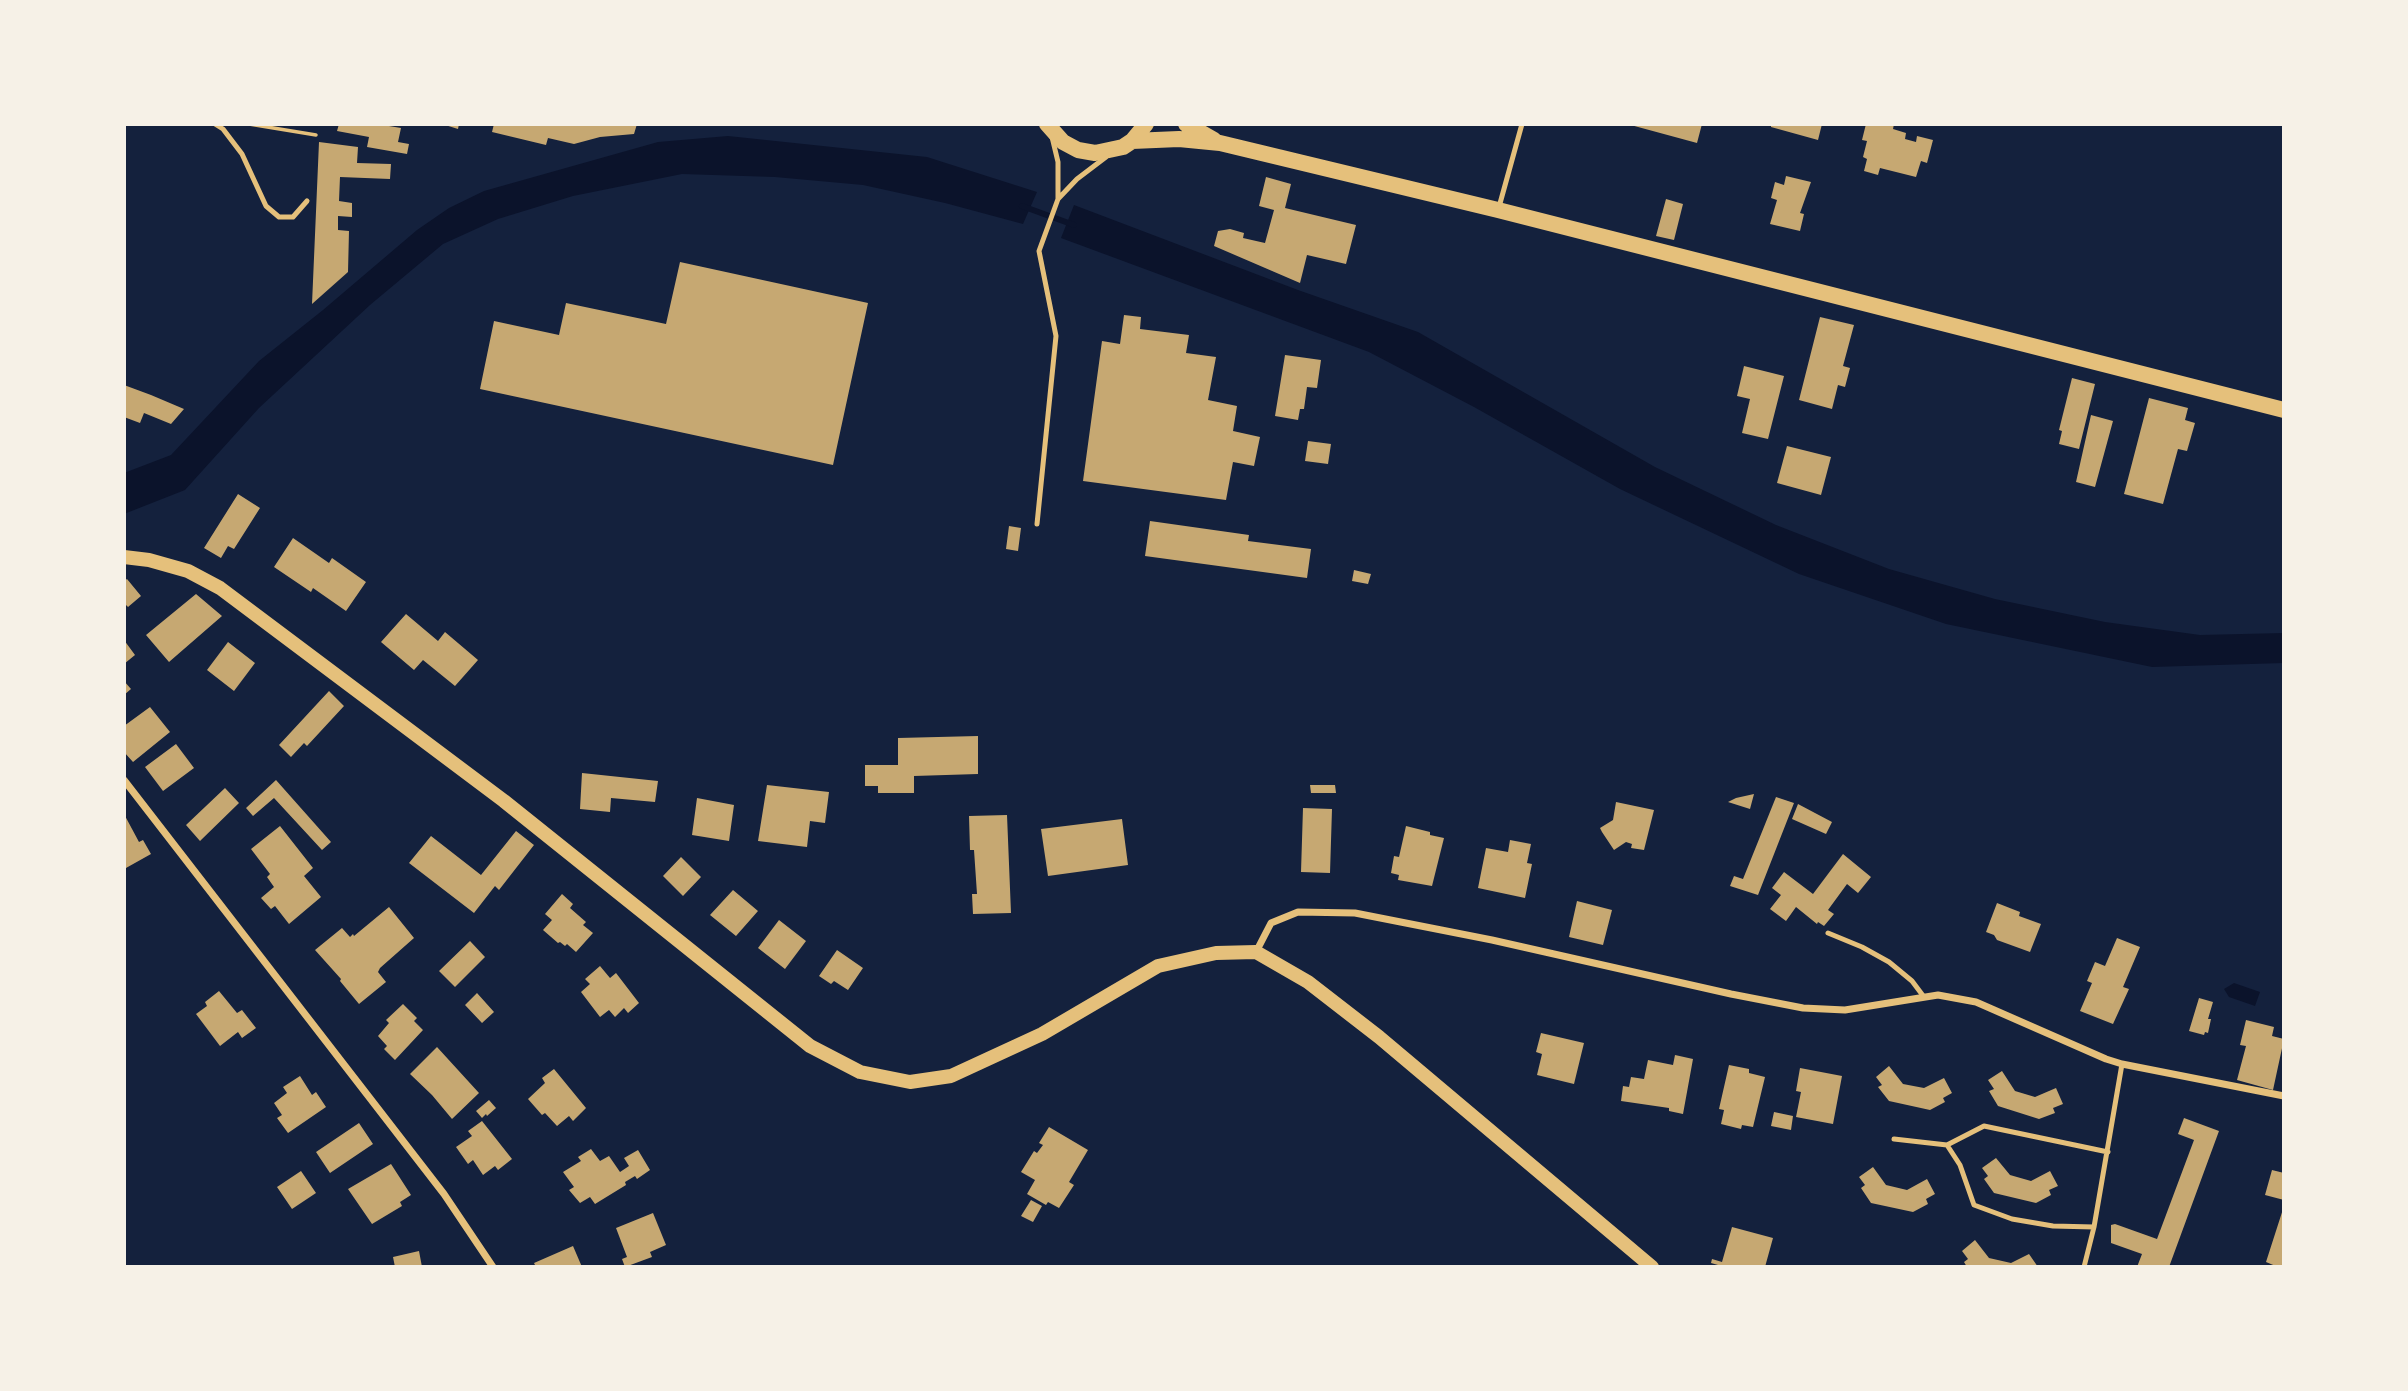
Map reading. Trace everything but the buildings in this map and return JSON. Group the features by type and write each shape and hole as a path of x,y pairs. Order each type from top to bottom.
{"main road":[{"path":"1048,127 1063,142 1078,150 1095,153 1112,151 1132,141 1146,124"},
{"path":"1186,124 1220,143"},
{"path":"1132,141 1179,139 1220,143 1498,210 2284,410"},
{"path":"124,557 149,560 188,571 220,588 504,801 810,1046 860,1072 910,1082 951,1076 1042,1034 1158,966 1216,953 1256,952 1308,982 1379,1037 1653,1267"}],"street":[{"path":"124,780 444,1194 493,1267"},
{"path":"1256,952 1271,923 1298,912 1355,914 1492,940 1731,994 1803,1007 1845,1010 1938,995 1976,1002 2122,1064 2284,1096"}],"lane":[{"path":"215,124 243,154 266,206 279,217 293,217 307,201"},
{"path":"1498,210 1522,124"},
{"path":"1037,524 1056,336 1039,251 1058,199 1058,162 1048,127"},
{"path":"1058,199 1077,179 1112,151"},
{"path":"1828,933 1863,947 1889,962 1912,981 1924,997"},
{"path":"2084,1267 2094,1227 2122,1064"},
{"path":"1894,1139 1947,1145 1984,1126 2108,1152"},
{"path":"1947,1145 1960,1165 1974,1205 2012,1219 2053,1226 2094,1227"}],"path":[{"path":"249,124 316,135"}],"water":[{"path":"728,136 927,157 1037,192 1023,224 863,185 775,177 682,174 573,196 498,219 443,244 370,305 259,408 185,490 124,514 124,473 171,455 259,361 417,230 449,208 484,191 658,142"},
{"path":"1074,205 1298,290 1418,332 1655,467 1776,525 1889,569 1995,599 2105,622 2200,635 2284,633 2284,663 2152,667 1946,624 1799,574 1620,489 1369,352 1061,238"},
{"path":"2234,983 2260,992 2255,1006 2229,997 2224,989"}],"waterway":[{"path":"1022,206 1074,225"}]}
